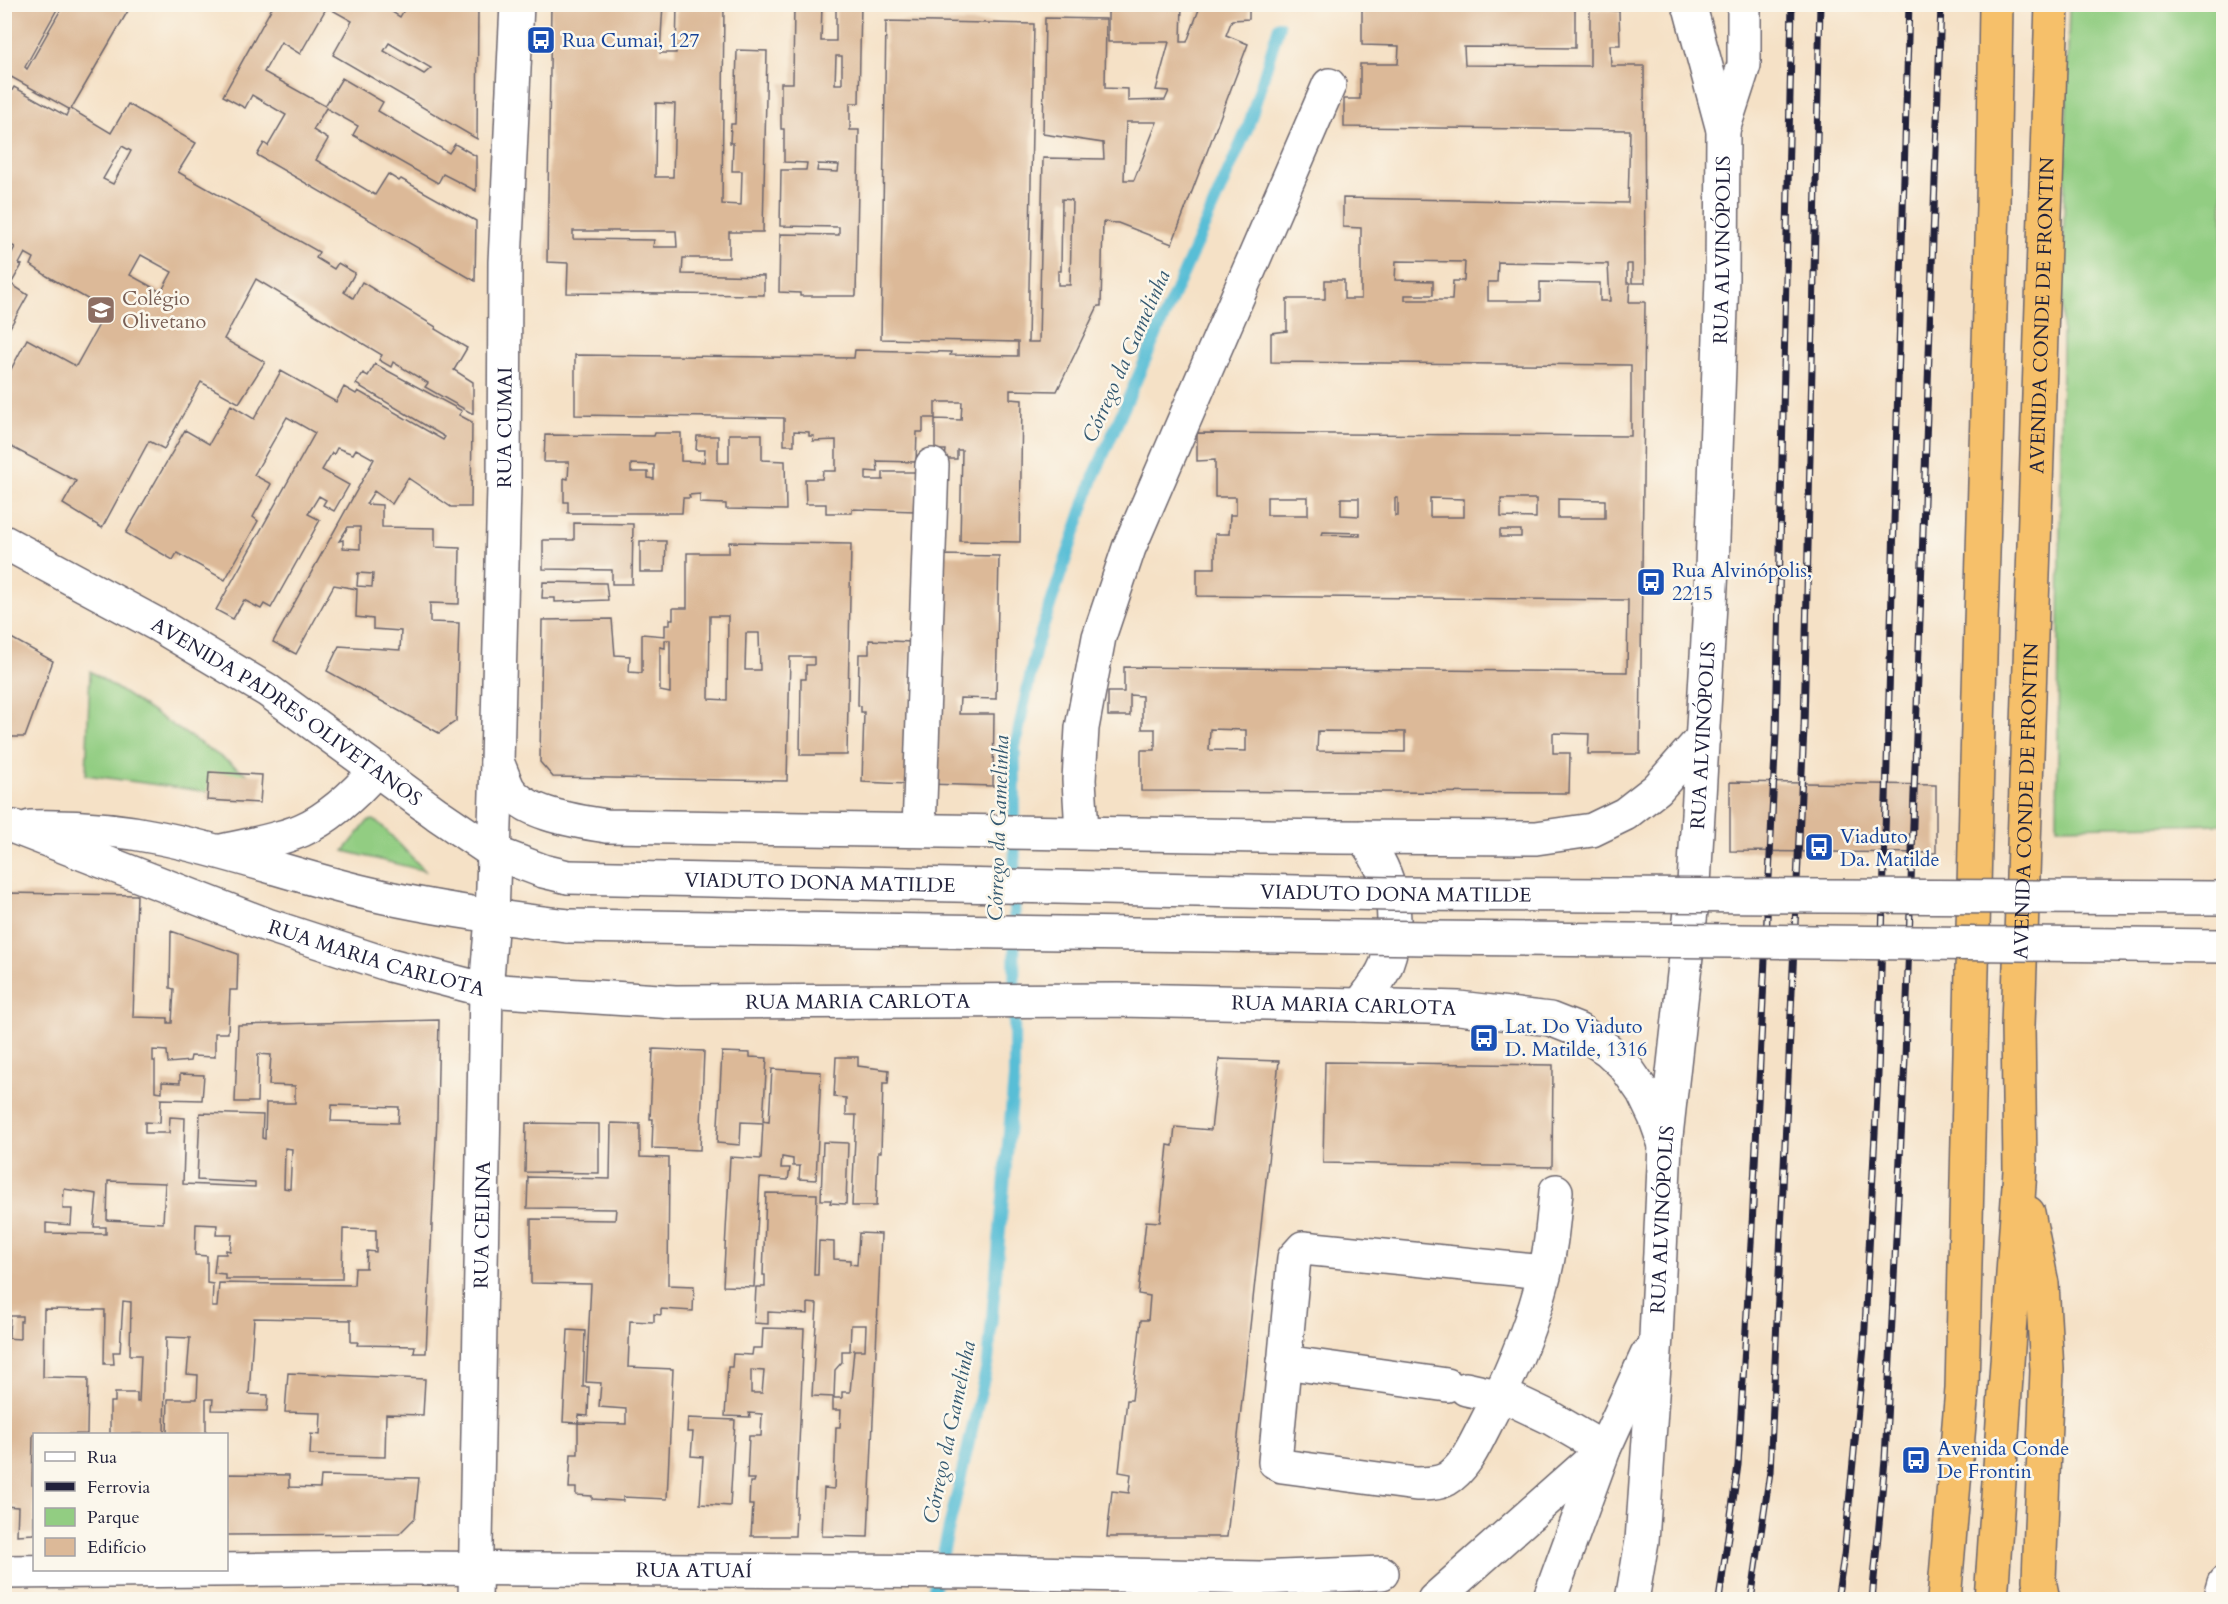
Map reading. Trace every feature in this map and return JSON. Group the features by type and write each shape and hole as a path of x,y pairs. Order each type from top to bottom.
{"highway":[{"path":"1944,1599 1962,1389 1993,205 1996,4"},
{"name":"AVENIDA CONDE DE FRONTIN","path":"1991,1599 2020,1170 2019,1014 2052,4"},
{"path":"2020,1170 2042,1284 2047,1370 2039,1580 2043,1599"}],"street":[{"name":"RUA CUMAI","path":"493,852 498,762 506,262 517,4"},
{"path":"1688,4 1723,130"},
{"path":"1723,130 1744,65 1744,4"},
{"path":"1068,832 1079,780 1082,728 1099,637 1129,548 1329,85"},
{"name":"RUA ALVINÓPOLIS","path":"1632,1599 1642,1541 1656,1337 1665,1145 1694,884 1704,736 1722,278 1723,130"},
{"path":"919,830 932,465"},
{"name":"AVENIDA PADRES OLIVETANOS","path":"4,542 160,626 267,690 493,852 543,872 568,877"},
{"path":"498,762 509,789 531,807 575,821 606,826 1536,838 1592,830 1625,814 1657,789 1704,736"},
{"path":"219,851 281,838 303,830 333,811 356,792 377,769"},
{"name":"RUA MARIA CARLOTA","path":"9,827 72,826 160,838 219,851 367,893 431,908 492,918 568,926 2223,946"},
{"name":"RUA MARIA CARLOTA","path":"9,827 267,925 390,965 486,990 675,1002 896,1000 1360,1005 1459,1008 1550,1019 1578,1030 1608,1050 1624,1066 1643,1092 1665,1145"},
{"path":"1360,1005 1386,967 1395,921 1393,898 1387,876 1377,855 1363,837"},
{"name":"RUA CELINA","path":"475,1585 486,990 492,918 493,852"},
{"name":"VIADUTO DONA MATILDE","path":"568,877 1392,894 2223,898"},
{"path":"1545,1272 1303,1248 1294,1258 1275,1462 1282,1467 1416,1484 1447,1479 1462,1466 1500,1396 1526,1336 1545,1272 1556,1191"},
{"name":"RUA ALVINÓPOLIS","path":"1549,1599 1604,1449 1656,1337"},
{"path":"1284,1362 1456,1387 1500,1396 1549,1418 1604,1449 1434,1599"},
{"name":"RUA ATUAÍ","path":"228,1570 410,1568 475,1585 872,1571 1260,1578 1382,1573"},
{"name":"RUA ATUAÍ","path":"4,1572 106,1571"},
{"path":"2219,1599 2223,1583"}],"green space":[{"path":"2069,5 2223,5 2223,824 2057,827 2063,256"},
{"path":"90,671 253,778 209,792 86,775"},
{"path":"374,820 425,871 344,851 368,821"}],"building":[{"path":"4,4 60,4 25,67 27,69 64,4 132,4 71,109 111,133 128,104 196,143 178,172 319,252 316,258 334,269 338,263 355,273 344,292 353,298 362,282 467,348 454,370 473,382 473,414 425,387 428,383 393,362 391,367 379,360 382,355 256,279 224,339 265,362 239,403 201,382 164,449 149,441 102,528 63,504 76,481 4,443 4,371 9,373 27,339 76,366 107,310 31,265 34,258 25,253 19,264 22,265 11,284 28,295 4,338 4,258 8,260 15,247 10,245 4,254 4,104 14,87 66,116 69,109 4,73","holes":["122,146 131,151 113,184 103,179","141,255 172,272 161,292 130,275"]},
{"path":"274,4 381,4 379,8 385,10 388,4 478,5 477,139 333,55 352,21 327,7 300,54 281,42 264,72 325,106 342,78 383,102 378,111 449,153 455,144 476,156 476,191 443,174 438,183 353,135 358,126 326,108 313,130 328,139 316,160 375,195 388,174 476,221 475,281 257,155 264,143 268,146 286,115 252,95 245,108 223,96","holes":["397,5 404,10 400,17 392,12","389,43 431,68 424,74 384,51"]},
{"path":"551,4 663,4 660,53 676,53 677,4 724,4 722,204 741,205 742,171 732,171 733,143 730,143 731,124 735,124 737,50 767,51 763,232 729,232 729,258 683,258 682,274 764,276 764,295 567,293 568,263 547,262","holes":["656,103 675,104 673,177 655,177","573,231 676,231 677,247 653,247 654,240 573,239"]},
{"path":"794,4 822,4 821,41 836,41 836,4 861,4 859,103 850,103 850,130 859,130 856,296 800,296 800,293 779,292 780,234 839,235 839,227 780,226 781,170 806,170 807,163 784,162 781,83 793,83","holes":["836,56 842,56 842,84 835,84","818,164 839,165 838,172 817,171"]},
{"path":"1108,4 1182,4 1181,42 1187,42 1201,4 1223,4 1232,7 1232,4 1249,4 1249,19 1232,20 1226,35 1248,44 1172,244 1118,223 1103,222 1101,306 1098,306 1057,391 1010,390 1010,399 1022,400 1020,542 960,541 962,450 957,450 957,459 945,459 946,450 935,450 935,419 961,420 962,402 935,402 935,418 923,418 923,432 917,432 916,462 877,461 878,472 866,471 866,480 883,480 883,472 916,472 916,511 852,509 852,513 826,513 826,504 806,504 805,479 822,479 823,471 836,471 836,440 813,441 814,436 809,436 809,432 794,431 794,445 784,445 784,418 575,415 575,355 854,358 855,350 1018,356 1018,342 881,339 886,21 1034,24 1028,342 1039,342 1043,158 1104,159 1103,143 1043,134 1045,18 1106,19 1105,88 1128,89 1128,101 1165,100 1169,91 1156,90 1169,42 1108,42","holes":["1126,122 1157,122 1134,180 1124,180","1062,199 1072,200 1070,285 1058,285 1058,271 1061,271"]},
{"path":"1362,4 1575,7 1575,48 1464,47 1465,65 1590,66 1590,9 1619,11 1620,45 1610,45 1611,66 1644,66 1645,283 1632,283 1632,264 1627,264 1627,283 1630,283 1629,302 1645,302 1640,754 1588,754 1589,734 1553,733 1553,753 1570,753 1569,793 1141,791 1141,750 1155,750 1155,729 1142,729 1142,696 1130,695 1130,716 1108,716 1108,692 1124,692 1124,667 1627,672 1628,600 1197,596 1197,568 1215,568 1215,534 1229,534 1230,515 1236,515 1236,497 1215,497 1215,460 1197,461 1197,433 1631,436 1631,365 1271,362 1271,333 1287,331 1287,299 1325,299 1325,280 1344,280 1344,299 1361,299 1361,228 1343,227 1343,198 1628,203 1630,130 1344,127 1344,99 1360,99 1360,64 1398,64 1399,46 1362,45","holes":["1396,261 1465,262 1464,281 1453,281 1452,300 1405,300 1405,295 1433,295 1433,281 1395,280","1498,262 1608,264 1610,301 1600,301 1600,283 1540,282 1540,301 1488,301 1488,282 1497,282","1267,497 1308,497 1308,515 1267,515","1341,498 1359,498 1359,516 1341,515","1395,498 1398,498 1398,516 1395,516","1430,498 1464,499 1464,517 1430,517","1501,499 1536,499 1536,518 1501,517","1558,499 1605,500 1605,518 1558,518","1500,530 1521,530 1521,537 1500,537","1323,532 1360,533 1360,536 1322,535","1210,729 1246,730 1246,751 1209,750","1318,731 1405,732 1405,752 1317,751"]},
{"path":"375,364 462,411 459,415 472,422 471,507 451,507 408,478 392,504 374,491 366,504 382,505 382,527 435,528 435,547 460,548 459,604 430,603 430,622 459,623 456,721 439,733 327,671 339,646 400,650 401,631 373,629 373,619 356,617 357,589 334,585 296,654 273,642 374,459 356,449 353,454 337,448 334,454 332,453 322,470 349,485 334,511 323,505 326,500 319,496 308,514 320,520 271,608 264,604 261,609 244,600 233,619 216,610 315,433 287,417 254,475 271,484 253,517 258,521 225,580 177,553 173,560 126,533 185,430 209,444 231,405 254,419 281,371 336,402 344,387 356,394 358,391 443,440 445,437 356,384 363,373 368,376","holes":["348,527 360,527 360,549 343,548 343,540 339,541","358,573 373,574 372,587 357,586"]},
{"path":"655,433 681,433 681,461 704,462 705,450 696,450 697,436 718,436 718,463 729,463 729,434 762,434 762,460 785,461 786,510 726,509 726,504 700,503 700,494 683,498 682,513 568,513 568,502 564,502 564,478 568,479 569,462 544,462 545,435 654,436","holes":["631,464 654,465 654,479 648,478 648,472 631,472"]},
{"path":"574,523 633,524 632,584 612,584 612,570 543,569 543,540 574,540"},
{"path":"640,541 666,541 665,572 640,572"},
{"path":"729,542 851,544 847,755 800,755 801,679 806,679 806,665 814,665 814,657 790,657 787,781 553,777 540,762 542,620 612,619 615,655 630,656 629,672 642,673 642,634 665,636 665,625 670,625 670,619 673,619 673,608 687,608 687,553 729,553","holes":["710,616 728,616 727,700 709,699","746,633 759,633 760,670 745,670","665,640 670,640 670,693 660,691 660,647 665,648"]},
{"path":"939,555 999,556 996,699 960,698 959,714 994,714 993,786 928,784"},
{"path":"543,582 606,583 608,600 555,602 555,598 542,598"},
{"path":"4,634 53,661 25,737 4,737"},
{"path":"869,640 911,642 907,784 862,782 864,712 861,712 861,706 858,705 859,654 869,654"},
{"path":"209,772 262,775 260,803 207,800"},
{"path":"1730,782 1936,785 1936,853 1730,851"},
{"path":"4,893 137,895 133,1017 168,1018 168,1023 172,1023 174,989 170,988 171,931 238,954 237,990 230,990 228,1033 215,1033 215,1057 191,1056 190,1061 168,1063 167,1051 153,1050 155,1091 162,1092 162,1082 180,1083 180,1074 204,1075 202,1100 161,1099 160,1123 145,1122 145,1133 169,1133 170,1117 185,1118 183,1184 255,1187 255,1183 197,1180 200,1113 263,1115 262,1138 265,1139 266,1103 295,1103 295,1086 269,1085 271,1055 258,1054 257,1102 235,1102 238,1025 439,1020 437,1118 426,1353 414,1353 415,1346 357,1345 358,1342 351,1342 351,1320 254,1318 249,1394 268,1395 267,1411 212,1410 213,1399 206,1399 206,1433 167,1433 168,1399 197,1399 198,1375 187,1374 190,1338 166,1337 164,1433 110,1433 110,1402 115,1402 115,1393 137,1393 137,1402 139,1402 141,1355 130,1355 131,1302 123,1301 120,1352 113,1352 114,1364 104,1364 105,1310 44,1309 43,1377 88,1378 87,1433 33,1433 33,1534 17,1535 18,1507 4,1506 5,1338 20,1339 22,1316 10,1316 9,1336 4,1336","holes":["332,1105 399,1107 398,1123 331,1121","285,1148 292,1149 290,1189 284,1188","108,1181 165,1183 163,1223 107,1220","64,1189 97,1194 94,1227 106,1227 106,1234 46,1233 46,1223 71,1225 72,1209 63,1209","196,1224 217,1225 216,1235 232,1235 230,1251 226,1250 226,1254 216,1254 214,1273 225,1274 225,1279 342,1279 343,1229 376,1230 376,1252 367,1251 366,1268 355,1268 354,1285 219,1283 217,1307 212,1307 213,1284 207,1283 207,1256 195,1255"]},
{"path":"653,1049 704,1051 700,1150 652,1148 653,1119 650,1119"},
{"path":"722,1052 750,1053 750,1057 767,1058 763,1121 769,1122 772,1069 821,1072 816,1180 799,1179 800,1166 793,1166 793,1159 782,1157 781,1168 790,1168 788,1180 760,1178 754,1287 723,1286 730,1157 761,1159 763,1123 741,1122 740,1145 717,1143"},
{"path":"836,1057 858,1057 858,1066 889,1070 888,1083 883,1083 881,1152 878,1152 876,1206 852,1206 856,1115 846,1115 846,1098 834,1097"},
{"path":"1219,1059 1279,1061 1227,1537 1107,1537 1112,1491 1129,1493 1131,1474 1119,1472 1127,1400 1132,1400 1141,1320 1148,1320 1150,1296 1138,1294 1146,1221 1160,1222 1168,1145 1173,1146 1175,1127 1211,1130"},
{"path":"1325,1062 1553,1065 1552,1167 1323,1163"},
{"path":"526,1123 599,1124 599,1173 525,1172"},
{"path":"611,1123 640,1124 640,1157 669,1158 668,1285 694,1286 693,1311 661,1309 661,1315 654,1314 654,1322 630,1321 628,1367 673,1369 667,1499 623,1497 623,1501 592,1499 592,1496 576,1495 576,1488 569,1488 571,1454 578,1454 578,1423 626,1424 626,1409 599,1407 601,1383 586,1382 591,1284 531,1283 531,1219 615,1220 616,1209 527,1208 528,1177 610,1179"},
{"path":"823,1142 848,1143 846,1204 821,1200"},
{"path":"766,1193 817,1194 814,1275 818,1275 819,1241 834,1242 834,1259 850,1260 850,1264 857,1265 859,1233 881,1234 868,1537 822,1536 824,1488 834,1489 836,1427 840,1427 841,1410 833,1410 833,1398 842,1398 842,1392 850,1392 854,1350 865,1350 866,1325 851,1325 850,1351 842,1351 842,1362 835,1370 834,1397 812,1396 817,1304 808,1303 808,1314 768,1312 768,1324 754,1323 756,1287 765,1287 765,1275 763,1275"},
{"path":"763,1328 804,1329 795,1536 751,1536 753,1505 749,1505 750,1482 754,1482 755,1479 747,1479 749,1436 761,1436 762,1414 749,1413 750,1417 725,1416 728,1367 732,1367 733,1354 752,1355 753,1348 762,1348","holes":["751,1370 764,1371 762,1393 751,1393"]},
{"path":"568,1330 585,1331 583,1387 589,1387 588,1416 579,1415 578,1423 563,1422"},
{"path":"288,1373 425,1379 423,1415 386,1414 385,1457 310,1455 311,1434 320,1435 321,1413 285,1412"},
{"path":"688,1418 735,1420 730,1506 700,1504 703,1457 691,1456 693,1432 687,1432"},
{"path":"228,1474 289,1475 289,1487 320,1488 321,1476 419,1478 415,1518 399,1534 228,1535"}],"waterway":[{"name":"Córrego da Gamelinha","path":"932,1600 988,1361 1014,1078 1015,747 1037,644 1094,476 1248,127 1279,26"}],"railway":[{"path":"1719,1600 1738,1465 1776,733 1792,4"},
{"path":"1751,1600 1770,1472 1804,728 1820,4"},
{"path":"1837,1600 1844,1556 1864,1347 1878,1075 1909,4"},
{"path":"1872,1600 1885,1460 1905,1058 1941,4"}],"place":[{"name":"Rua Cumai, 127","path":"541,40"},
{"name":"Colégio Olivetano","path":"101,310"},
{"name":"Rua Alvinópolis, 2215","path":"1651,582"},
{"name":"Viaduto Da. Matilde","path":"1819,847"},
{"name":"Lat. Do Viaduto D. Matilde, 1316","path":"1484,1038"},
{"name":"Avenida Conde De Frontin","path":"1916,1460"}]}
